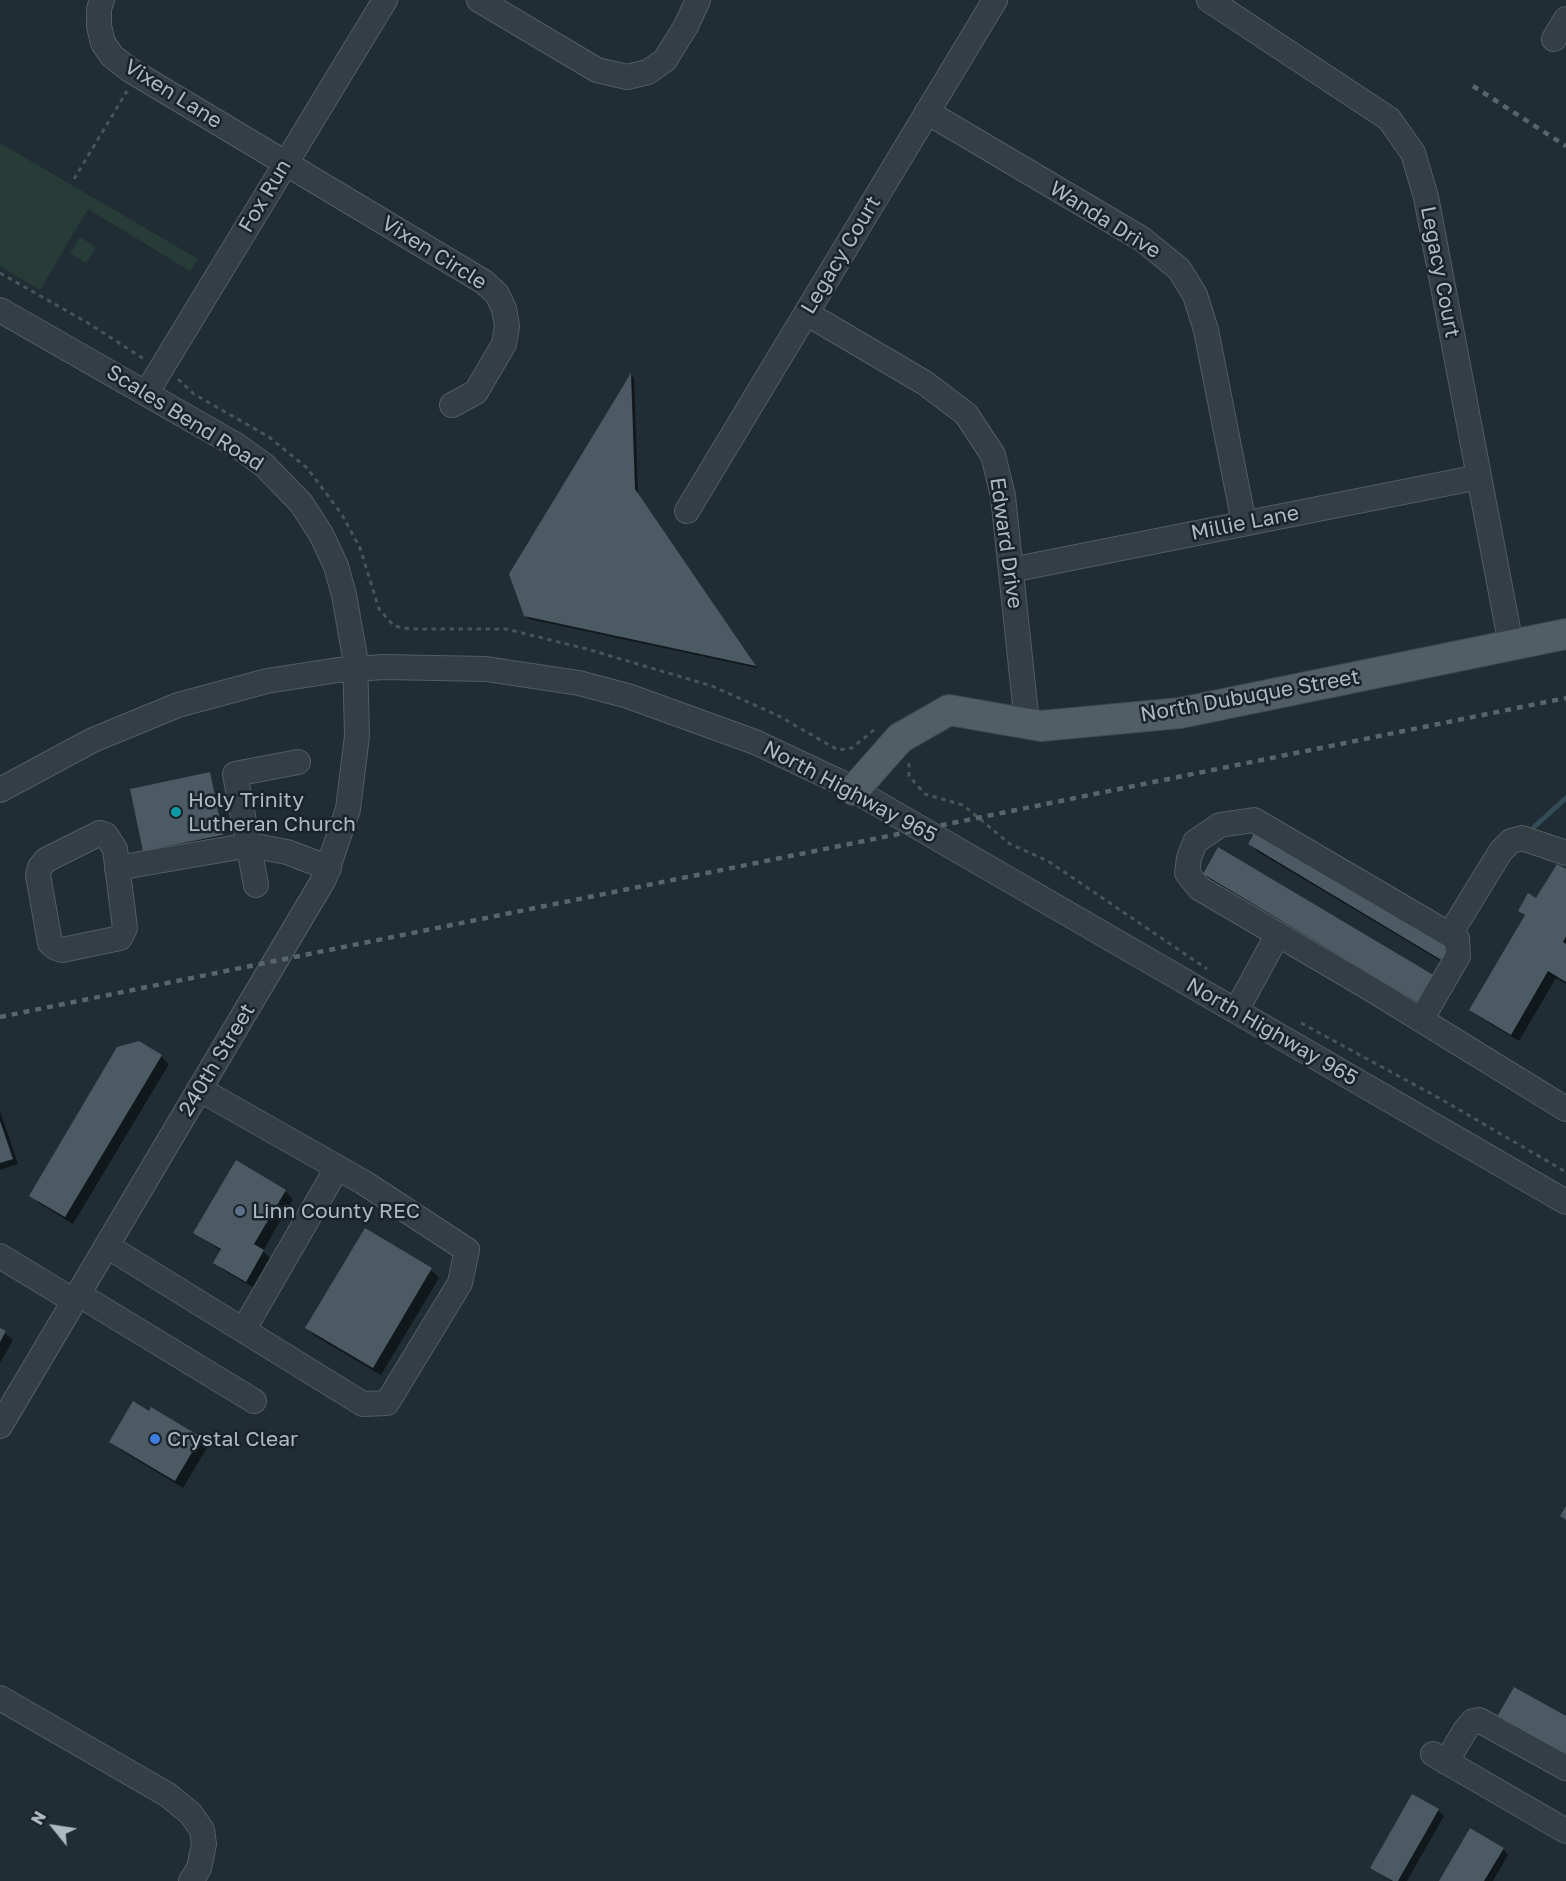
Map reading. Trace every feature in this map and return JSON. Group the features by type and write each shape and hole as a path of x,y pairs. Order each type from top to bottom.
{"main road":[{"name":"North Dubuque Street","path":"854,790 900,738 949,710 1041,726 1180,713 1566,634"}],"street":[{"name":"Vixen Lane","path":"102,0 99,9 99,26 103,43 112,56 136,73 286,163"},
{"name":"Fox Run","path":"147,392 385,0"},
{"path":"478,0 597,70 627,77 648,72 665,60 686,26 698,0"},
{"name":"Legacy Court","path":"687,511 995,0"},
{"name":"Legacy Court","path":"1209,0 1389,119 1413,153 1426,197 1510,645"},
{"name":"Wanda Drive","path":"927,112 1142,239 1179,269 1195,295 1206,330 1244,523"},
{"name":"Vixen Circle","path":"286,163 484,282 497,294 504,309 507,326 504,344 476,392 452,405"},
{"name":"Scales Bend Road","path":"0,310 147,392 236,445 264,465 301,503 321,534 336,566 344,595 356,668"},
{"name":"Edward Drive","path":"806,313 925,383 966,414 993,455 1003,496 1027,724"},
{"name":"Millie Lane","path":"1011,570 1479,477"},
{"name":"North Highway 965","path":"0,790 93,740 178,705 267,681 356,668 486,669 579,683 680,713 786,755 854,790 1566,1202"},
{"name":"240th Street","path":"0,1425 277,961 329,868 348,809 353,785 357,736 356,668"},
{"path":"256,885 235,774 298,762"},
{"path":"1421,1020 1458,956 1457,939 1261,823 1246,820 1220,825 1206,832 1195,842 1187,873 1199,888 1566,1109"},
{"path":"100,833 106,835 115,849 117,868 124,928 120,938 62,950 56,948 50,943 38,875 40,867 46,860 100,833"},
{"path":"1450,934 1501,850 1511,841 1522,838 1566,853"},
{"path":"117,868 250,845 287,852 329,868"},
{"path":"1236,1011 1278,934"},
{"path":"107,1246 363,1404 387,1403 460,1283 467,1250 338,1168 199,1089"},
{"path":"244,1329 338,1168"},
{"path":"0,1256 76,1297 254,1401"},
{"path":"0,1698 168,1795 191,1814 202,1830 204,1844 199,1868 191,1881"},
{"path":"1566,1768 1479,1720 1473,1721 1439,1758 1566,1831"}],"path":[{"path":"74,178 127,91"},
{"path":"0,273 88,323 160,369"},
{"path":"377,601 388,622 402,629 522,631 663,670 757,705 838,750 852,748 874,729"},
{"path":"908,770 916,786"}],"green space":[{"path":"0,143 198,259 190,271 88,209 40,290 0,266"},
{"path":"80,237 96,247 86,263 70,253"}],"building":[{"path":"631,373 635,489 756,666 524,616 509,574"},
{"name":"Holy Trinity Lutheran Church","path":"210,772 223,835 143,851 130,789"},
{"path":"1260,823 1456,940 1443,961 1248,844"},
{"path":"1218,847 1435,976 1419,1003 1203,874"},
{"path":"1557,864 1566,869 1566,936 1563,942 1566,944 1566,982 1548,971 1511,1035 1469,1010 1525,915 1518,911 1528,893 1536,898"},
{"path":"139,1041 162,1055 65,1217 29,1196 117,1047"},
{"path":"0,1121 13,1159 0,1163"},
{"name":"Linn County REC","path":"236,1160 286,1190 254,1244 264,1250 246,1282 213,1263 221,1249 193,1233"},
{"path":"365,1228 432,1268 373,1368 305,1328"},
{"path":"0,1328 6,1331 0,1342"},
{"name":"Crystal Clear","path":"133,1401 149,1411 151,1407 201,1437 175,1481 109,1442"},
{"path":"1566,1506 1566,1520 1560,1516"},
{"path":"1514,1687 1566,1716 1566,1761 1495,1720"},
{"path":"1412,1794 1439,1809 1398,1881 1393,1881 1370,1868"},
{"path":"1470,1828 1504,1848 1484,1881 1439,1881"}],"waterway":[{"path":"1534,827 1566,798"}],"railway":[{"path":"1473,86 1566,146"},
{"path":"0,1017 1566,698"}],"place":[{"name":"Holy Trinity Lutheran Church","path":"176,812"},
{"name":"Linn County REC","path":"240,1211"},
{"name":"Crystal Clear","path":"155,1439"}]}
